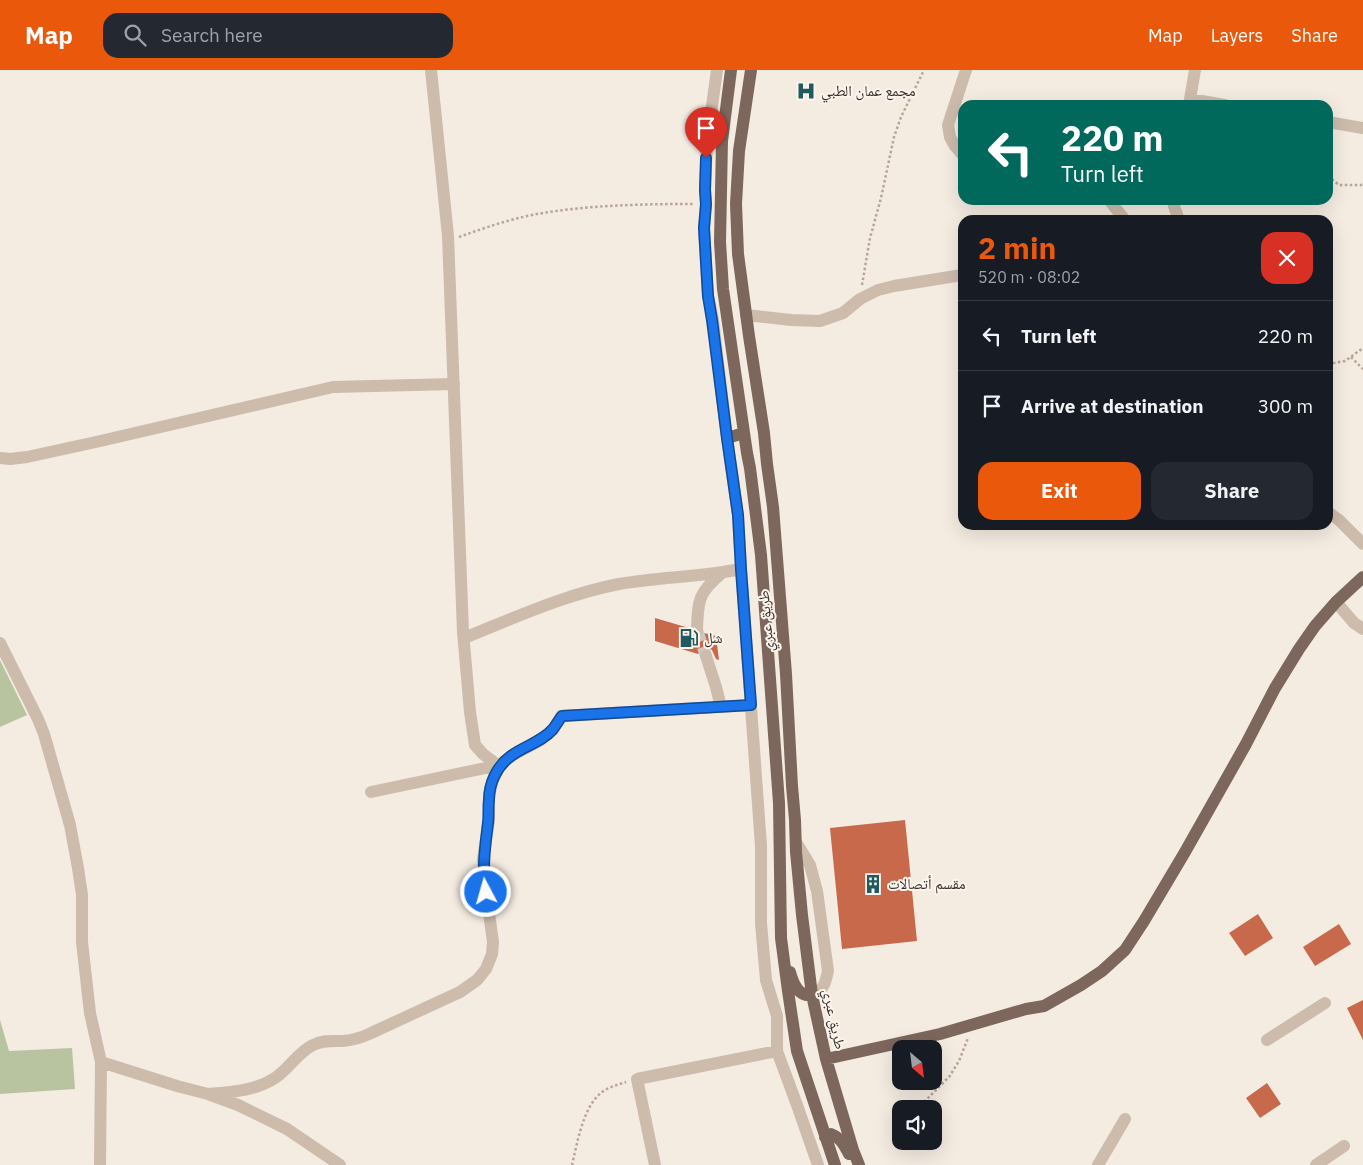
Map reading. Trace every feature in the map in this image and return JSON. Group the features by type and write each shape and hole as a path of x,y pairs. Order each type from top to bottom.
{"main road":[{"name":"طريق عبري","path":"731,70 722,141 720,242 723,289 761,555 779,803 782,938 797,1052 835,1165"},
{"name":"طريق عبري","path":"750,70 738,151 736,204 738,254 773,507 786,665 802,915 812,995 826,1059 859,1165"},
{"path":"727,438 744,433"},
{"path":"826,1059 940,1034 980,1024 1026,1009 1044,1006 1081,985 1125,950 1213,803 1275,688 1299,649 1315,626 1336,602 1363,577"},
{"path":"782,938 795,986 802,994 812,995"},
{"path":"825,1137 831,1134 841,1140 855,1165"}],"street":[{"path":"432,70 448,241 464,638 470,712 475,745 483,754 500,766"},
{"path":"717,70 707,142 704,228 708,296 738,515 761,846 762,932 766,980 777,1016 777,1051 818,1165"},
{"path":"958,149 950,137 948,126 966,70"},
{"path":"1190,100 1195,70"},
{"path":"1333,123 1363,128"},
{"path":"1113,205 1121,215"},
{"path":"746,315 820,321 843,313 860,299 878,290 958,276"},
{"path":"0,458 27,457 88,444 333,387 454,384"},
{"path":"1333,516 1363,544"},
{"path":"464,638 580,593 620,584 722,573 741,569"},
{"path":"697,630 698,607 703,592 722,573"},
{"path":"1336,602 1354,623 1363,629"},
{"path":"0,643 44,734 70,825 76,854 82,895 82,942 90,1013 102,1062 100,1165"},
{"path":"706,656 721,707"},
{"path":"208,1094 240,1092 259,1085 275,1078 310,1046 328,1041 357,1039 370,1034 460,992 477,980 486,969 492,954 492,928 483,859 492,782 500,766 511,756 539,741 553,730 562,716 751,705"},
{"path":"371,792 500,766"},
{"path":"796,842 810,865 817,891 828,971 826,983 820,991 812,995"},
{"path":"1267,1040 1325,1004"},
{"path":"655,1165 637,1079 777,1051"},
{"path":"102,1062 238,1105 287,1129 340,1165"},
{"path":"1104,1162 1125,1119"},
{"path":"1316,1165 1344,1146"}],"path":[{"path":"860,299 870,238 894,138 901,117 924,70"},
{"path":"1333,180 1339,185 1363,184"},
{"path":"448,241 493,225 536,214 612,206 706,204"},
{"path":"1333,363 1345,361 1363,348"},
{"path":"1351,357 1363,369"},
{"path":"926,1100 950,1077 968,1039 980,1024"},
{"path":"572,1165 585,1116 593,1101 601,1093 613,1086 637,1079"}],"green space":[{"path":"0,660 27,715 0,727"},
{"path":"0,1020 9,1051 72,1048 75,1089 0,1094"}],"building":[{"path":"655,618 689,628 690,634 696,638 701,637 704,633 716,636 719,660 716,659 712,650 708,648 703,648 698,654 655,641"},
{"name":"مقسم أتصالات","path":"905,820 917,941 842,949 830,828"},
{"path":"1258,914 1273,938 1245,956 1229,933"},
{"path":"1339,924 1351,944 1315,966 1303,947"},
{"path":"1363,1000 1363,1040 1347,1008"},
{"path":"1267,1083 1281,1104 1260,1118 1246,1098"}],"tunnel":[{"path":"697,630 706,656"}],"place":[{"name":"مجمع عمان الطبي","path":"806,91"},
{"name":"شل","path":"689,638"},
{"name":"مقسم أتصالات","path":"873,884"}],"route":[{"path":"486,892 483,859 492,782 500,765 553,730 562,716 751,705 738,515 708,296 704,228 706,158"}]}
